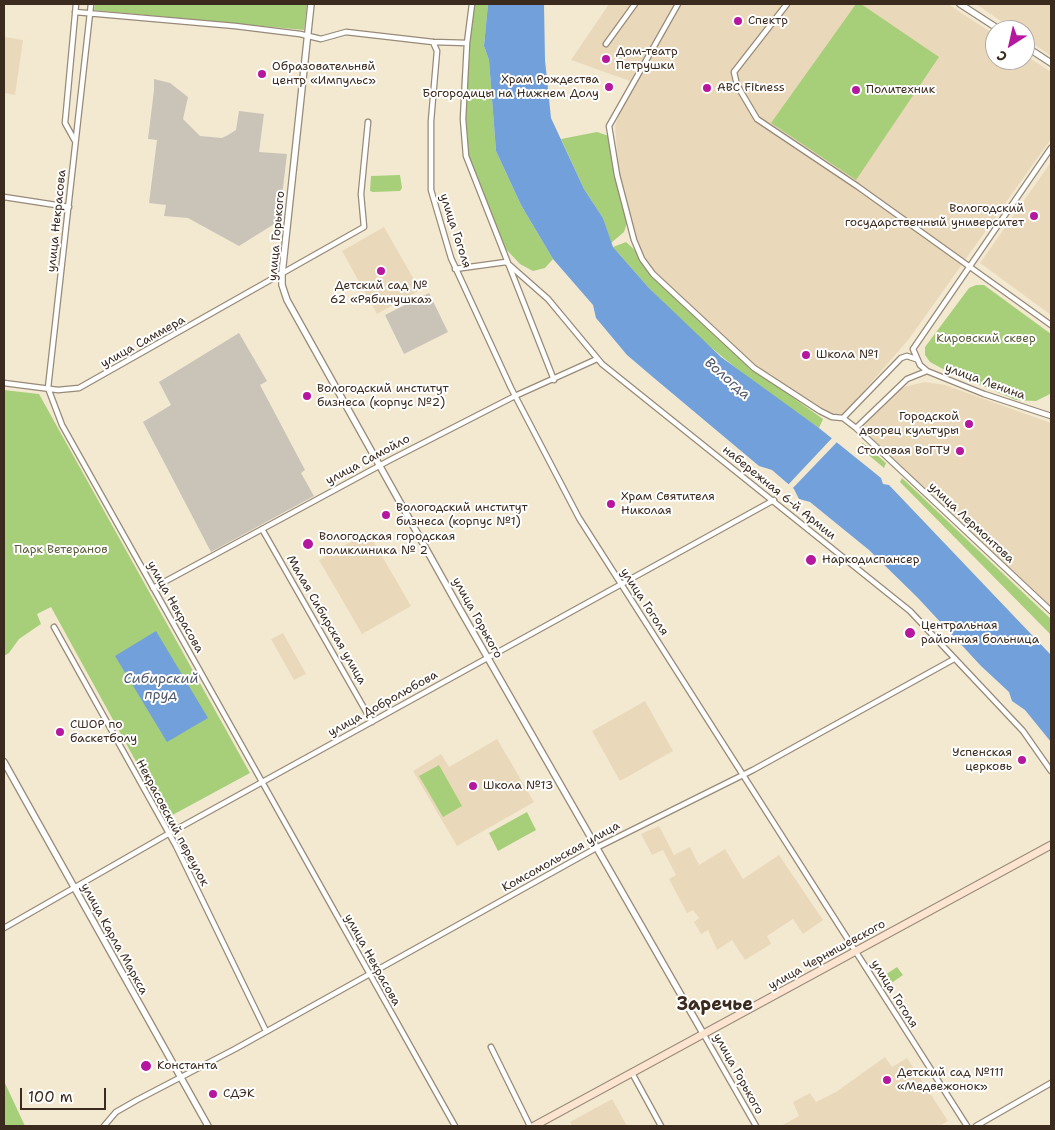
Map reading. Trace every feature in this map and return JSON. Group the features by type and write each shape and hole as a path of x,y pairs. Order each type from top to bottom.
{"main road":[{"name":"улица Чернышевского","path":"534,1126 1051,846"}],"street":[{"path":"76,4 65,123 76,143"},
{"name":"улица Некрасова","path":"91,4 48,388 62,425 455,1126"},
{"name":"улица Горького","path":"311,4 282,274 282,285 287,300 756,1126"},
{"name":"набережная 6-й Армии","path":"472,4 467,43 463,119 466,156 506,262 554,380"},
{"path":"606,44 635,4"},
{"path":"678,4 609,126 617,175 638,250 653,274 754,368 832,417 843,418 901,358 907,356 916,359"},
{"path":"787,4 734,72 737,85 757,119 969,265 1051,325"},
{"path":"960,4 985,20"},
{"path":"75,12 235,26 321,39 330,38 338,32 346,32 433,42 467,43"},
{"name":"улица Гоголя","path":"433,42 437,51 432,121 432,190 455,269 515,396 578,518 967,1126"},
{"path":"1035,53 1051,63"},
{"name":"улица Саммера","path":"4,383 70,390 79,388 364,228 361,194 368,122"},
{"path":"916,359 913,349 1051,148"},
{"path":"4,197 69,207"},
{"path":"455,269 506,262"},
{"name":"набережная 6-й Армии","path":"506,262 548,299 597,359 910,611 1023,731 1051,771"},
{"name":"улица Самойло","path":"153,588 380,465 515,396 597,359"},
{"name":"улица Ленина","path":"916,359 927,371 984,394 1051,416"},
{"path":"856,428 907,379 927,371"},
{"name":"улица Лермонтова","path":"843,418 856,428 1051,611"},
{"name":"улица Добролюбова","path":"4,928 168,834 774,500"},
{"name":"Малая Сибирская улица","path":"262,529 372,722"},
{"name":"Некрасовский переулок","path":"54,626 168,834 266,1031"},
{"name":"Комсомольская улица","path":"104,1126 117,1111 180,1079 598,848 743,774 954,659"},
{"name":"улица Карла Маркса","path":"4,762 208,1126"},
{"path":"491,1047 530,1126"},
{"path":"632,1073 660,1126"},
{"path":"976,1126 1051,1083"}],"shaded area":[{"path":"609,4 674,4 630,81 571,60"},
{"path":"682,4 948,4 985,28 985,70 1035,70 1035,62 1051,72 1051,139 909,339 843,415 832,416 755,366 655,273 640,249 619,175 615,126 621,109"},
{"path":"976,4 1051,4 1051,56 1035,45 1035,20 999,20"},
{"path":"4,37 23,40 15,95 4,93"},
{"path":"154,79 170,83 188,97 183,119 200,136 222,138 236,130 239,111 264,114 259,152 287,154 279,221 239,246 188,218 164,216 166,205 149,203 157,140 148,139"},
{"name":"Вологодский государственный университет","path":"1051,162 1051,315 980,263"},
{"name":"Детский сад № 62 «Рябинушка»","path":"384,227 420,290 377,314 342,251"},
{"path":"429,293 448,332 404,354 385,315"},
{"path":"239,333 267,381 260,385 305,470 301,473 314,496 211,552 143,422 171,405 159,382"},
{"path":"925,382 945,385 1051,423 1051,610 861,430 861,426 872,412 903,387"},
{"path":"368,532 411,606 362,634 319,560"},
{"path":"283,633 306,674 294,680 271,639"},
{"path":"645,701 673,751 620,781 592,731"},
{"name":"Школа №13","path":"497,739 534,802 457,846 413,771 441,754 449,767"},
{"path":"659,826 674,855 690,847 699,865 725,849 743,879 779,855 823,920 803,934 793,919 767,936 771,944 745,960 732,940 717,950 708,930 701,934 694,922 699,918 693,910 687,913 669,879 676,875 663,850 652,855 641,834"},
{"name":"Детский сад №111 «Медвежонок»","path":"885,1057 892,1067 907,1058 948,1121 939,1126 781,1126 799,1116 793,1102 810,1093 816,1102 836,1092"},
{"path":"612,1099 627,1126 572,1126 570,1122"}],"green space":[{"path":"95,4 307,4 304,30 94,10"},
{"path":"474,4 488,4 484,46 489,60 496,151 521,205 553,259 545,268 533,271 520,264 503,246 469,156 466,118 469,43"},
{"name":"Политехник","path":"856,4 861,4 939,57 856,180 771,123"},
{"path":"597,132 609,136 615,175 627,223 624,232 611,243 603,218 584,189 561,139"},
{"path":"400,175 402,188 400,191 370,191 371,176"},
{"path":"626,242 636,251 652,276 726,346 753,369 823,419 819,428 754,383 696,335 649,288 613,247"},
{"name":"Кировский сквер","path":"976,285 984,285 1051,334 1051,393 1036,401 1016,400 941,368 930,362 925,355 925,347 969,288"},
{"name":"Парк Ветеранов","path":"4,390 39,394 250,773 167,818 51,607 37,614 41,624 19,639 9,653 4,656"},
{"path":"863,443 886,463 884,468 858,446"},
{"path":"902,478 1051,619 1051,635 900,482"},
{"path":"439,765 462,806 443,817 419,776"},
{"path":"527,812 536,830 498,851 489,833"},
{"path":"897,967 903,975 890,984 885,975"},
{"path":"4,1081 25,1126 4,1126"}],"water":[{"name":"Вологда","path":"488,4 544,4 545,60 551,118 584,189 603,218 613,247 649,288 721,357 819,428 881,478 883,484 889,485 1051,655 1051,742 1025,710 1012,701 1009,692 981,666 918,598 869,550 810,502 799,499 794,489 772,470 759,466 654,378 627,355 596,318 593,305 553,259 521,205 496,151 489,60 484,46"},
{"name":"Сибирский пруд","path":"156,631 208,718 167,742 115,656"}],"pier":[{"path":"833,437 838,441 791,490 787,486"}],"place":[{"name":"Спектр","path":"738,21"},
{"name":"Дом-театр Петрушки","path":"606,59"},
{"name":"Образовательнвй центр «Импульс»","path":"262,74"},
{"name":"Храм Рождества Богородицы на Нижнем Долу","path":"609,87"},
{"name":"ABC Fitness","path":"707,88"},
{"name":"Политехник","path":"856,90"},
{"name":"Вологодский государственный университет","path":"1034,216"},
{"name":"Детский сад № 62 «Рябинушка»","path":"381,271"},
{"name":"Школа №1","path":"806,355"},
{"name":"Вологодский институт бизнеса (корпус №2)","path":"307,396"},
{"name":"Городской дворец культуры","path":"969,424"},
{"name":"Столовая ВоГТУ","path":"960,451"},
{"name":"Храм Святителя Николая","path":"611,504"},
{"name":"Вологодский институт бизнеса (корпус №1)","path":"386,515"},
{"name":"Вологодская городская поликлиника № 2","path":"308,544"},
{"name":"Наркодиспансер","path":"811,560"},
{"name":"Центральная районная больница","path":"910,633"},
{"name":"СШОР по баскетболу","path":"60,732"},
{"name":"Успенская церковь","path":"1022,760"},
{"name":"Школа №13","path":"473,786"},
{"name":"Константа","path":"146,1066"},
{"name":"Детский сад №111 «Медвежонок»","path":"887,1080"},
{"name":"СДЭК","path":"213,1094"}],"district":[{"name":"Заречье","path":"715,1005"}]}
